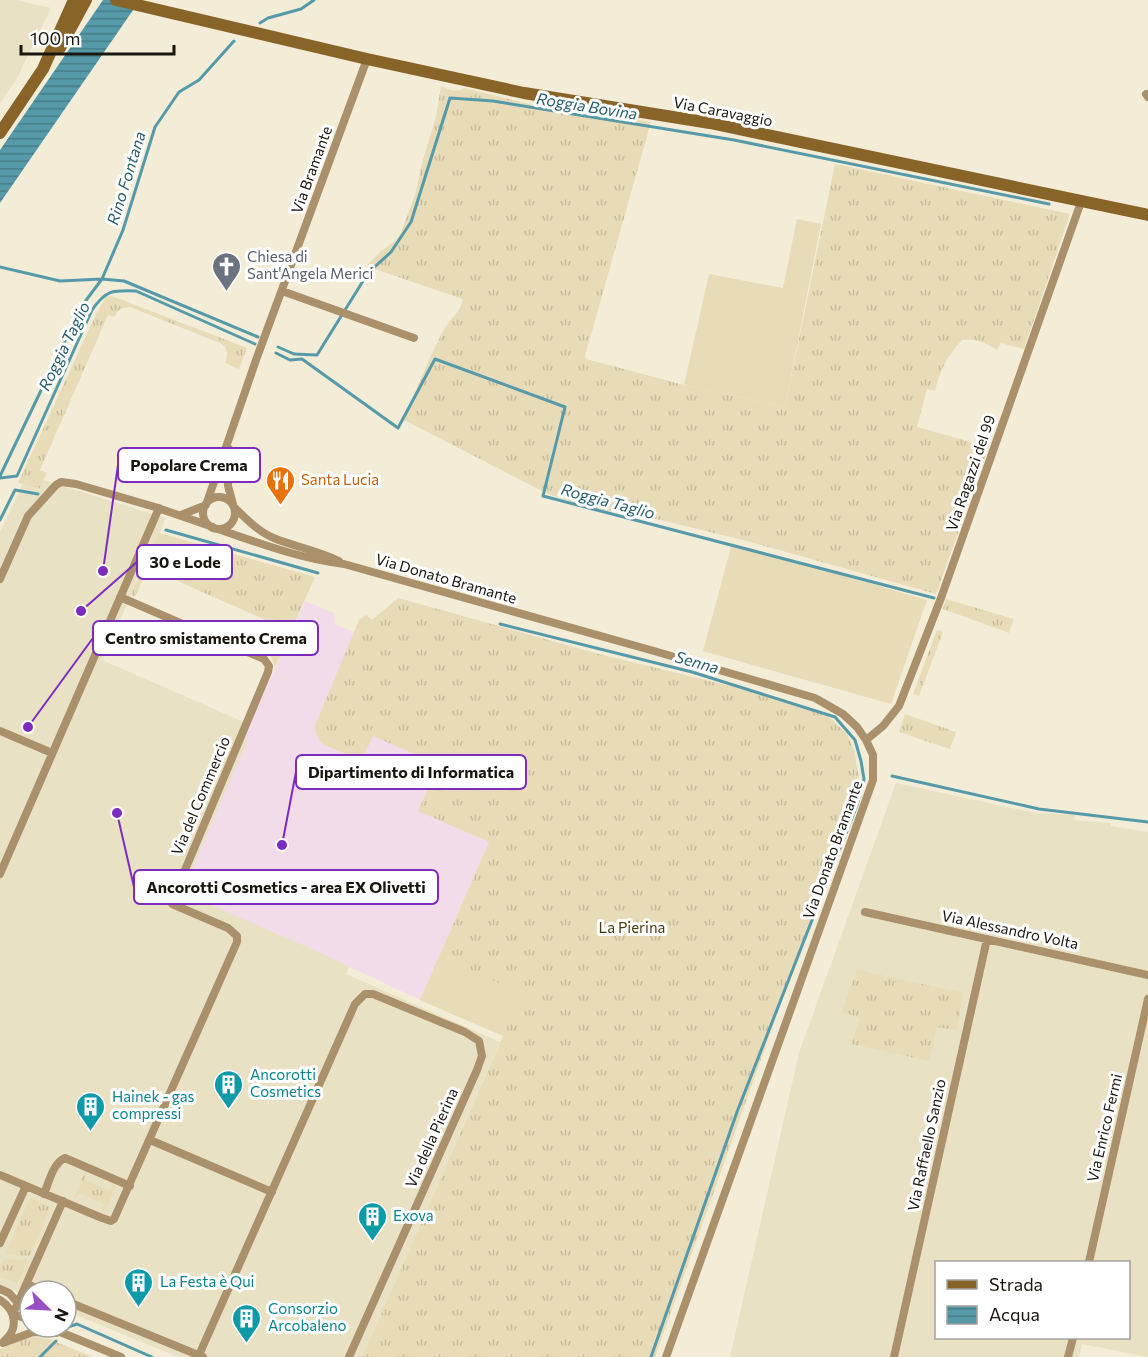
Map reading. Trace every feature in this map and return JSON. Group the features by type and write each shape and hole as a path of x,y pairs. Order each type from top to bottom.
{"street":[{"name":"Via Caravaggio","path":"116,0 524,93 710,123 1148,215"},
{"path":"0,133 61,47 83,1"},
{"name":"Via Bramante","path":"206,505 367,59"},
{"name":"Via Ragazzi del 99","path":"866,740 883,726 899,706 936,612 1081,202"},
{"path":"282,291 414,338"},
{"name":"Via Bramante","path":"230,436 228,486 234,506"},
{"name":"Via Donato Bramante","path":"0,579 28,516 56,485 61,482 76,484 181,515 295,554 323,562 344,564 815,698 843,714 857,727 873,755 873,780 666,1357"},
{"path":"225,498 234,506 236,514 232,523 223,528 215,528 208,524 204,515 209,500 225,498"},
{"path":"181,515 206,505"},
{"name":"Via Donato Bramante","path":"234,506 252,525 274,539 324,554 344,564"},
{"path":"0,874 159,508"},
{"name":"Via del Commercio","path":"63,1201 111,1221 117,1216 237,942 237,936 228,928 172,904 172,898 269,666 264,659 120,597"},
{"path":"0,731 52,753"},
{"name":"Via Alessandro Volta","path":"865,912 1148,975"},
{"name":"Via Raffaello Sanzio","path":"894,1357 987,939"},
{"name":"Via della Pierina","path":"272,1192 355,1004 365,994 380,996 465,1032 479,1041 482,1056 477,1070 349,1357"},
{"name":"Via Enrico Fermi","path":"1089,1261 1148,999"},
{"path":"78,1305 201,1356 272,1192 150,1140"},
{"path":"44,1194 58,1161 65,1158 130,1186"},
{"path":"0,1175 63,1201 29,1279"},
{"path":"0,1243 26,1186"},
{"path":"0,1289 9,1293 18,1303"},
{"path":"0,1300 10,1308 15,1321 12,1333 2,1343"},
{"path":"13,1314 18,1306"},
{"path":"13,1314 18,1316"},
{"path":"2,1343 18,1337"},
{"path":"77,1339 121,1357"},
{"path":"1068,1357 1073,1339"}],"shaded area":[{"path":"0,0 16,0 51,8 16,80 0,103"},
{"path":"27,475 166,518 102,660 420,799 346,974 500,1042 362,1357 178,1357 78,1316 78,1279 18,1279 18,1292 0,1285 0,532"},
{"path":"398,598 574,647 420,1000 182,892 248,740 244,738 305,601 334,613 335,624 354,632 359,620 366,615 372,620"},
{"path":"896,783 1036,813 1075,815 1074,820 1111,823 1111,826 1148,832 1148,1357 1082,1344 1079,1357 730,1357 799,1053"}],"green space":[{"path":"441,86 452,90 464,88 537,106 651,122 586,359 684,385 785,407 835,164 1070,214 1024,349 1001,343 997,350 980,342 962,340 952,351 945,364 935,391 927,389 917,427 989,447 936,594 747,541 644,516 596,509 548,494 404,420 434,349 446,326 461,307 463,299 366,266 396,240 401,232 415,195 436,117"},
{"path":"797,219 821,224 785,407 684,385 709,274 783,288"},
{"path":"112,296 247,348 239,369 225,363 227,353 222,344 130,307 120,309 114,317 108,315 40,470 47,473 40,488 18,483 97,312 106,297"},
{"path":"159,533 315,577 275,667 271,657 284,628 148,568 135,597 131,595"},
{"path":"732,543 927,600 891,704 703,651"},
{"name":"La Pierina","path":"398,598 595,653 784,699 828,716 847,734 854,750 859,777 838,843 655,1357 362,1357 503,1036 420,1000 489,842 418,811 439,765 373,736 365,753 357,758 324,745 314,728 359,620 366,615 372,620"},
{"path":"946,599 1014,619 1009,633 943,609"},
{"path":"937,630 943,632 919,696 913,694"},
{"path":"905,714 956,732 950,749 899,732"},
{"path":"439,957 522,993 503,1035 420,1000"},
{"path":"857,970 964,993 956,1030 937,1027 929,1061 851,1044 860,1018 842,1012"},
{"path":"85,1172 87,1173 85,1180 110,1191 113,1184 116,1186 105,1212 102,1211 104,1204 79,1193 76,1199 74,1198"},
{"path":"32,1199 50,1207 30,1256 5,1255 29,1200"},
{"path":"3,1259 28,1260 18,1283 0,1277 0,1266"},
{"path":"22,1339 49,1339 93,1357 0,1357 0,1349"}],"water":[{"path":"103,0 140,0 0,203 0,150"}],"waterway":[{"name":"Rino Fontana","path":"260,23 268,18 301,9 314,0"},
{"name":"Rino Fontana","path":"0,476 81,307 102,279 123,230 155,127 179,92 199,80 234,41"},
{"name":"Roggia Bovina","path":"278,347 294,354 317,355 368,273 391,252 411,222 450,98 493,101 734,140 1049,204"},
{"name":"Roggia Bovina","path":"0,267 60,281 102,279 124,281 258,337"},
{"name":"Roggia Taglio","path":"0,478 17,476 92,310 106,295 115,291 136,291 255,344"},
{"name":"Roggia Taglio","path":"276,353 290,360 302,359 398,428 435,359 565,407 543,496 934,598"},
{"name":"Senna","path":"0,520 15,490 38,494"},
{"name":"Senna","path":"166,530 318,573"},
{"path":"500,624 692,672 835,717 855,740 861,761 864,779 857,805 737,1112 651,1357"},
{"name":"Senna","path":"892,776 1039,809 1148,822"},
{"path":"78,1324 152,1357"},
{"path":"40,1357 56,1341"}],"place":[{"name":"Chiesa di Sant'Angela Merici","path":"226,292"},
{"name":"Santa Lucia","path":"280,506"},
{"name":"Popolare Crema","path":"103,571"},
{"name":"30 e Lode","path":"81,611"},
{"name":"Centro smistamento Crema","path":"28,727"},
{"name":"Ancorotti Cosmetics - area EX Olivetti","path":"117,813"},
{"name":"Dipartimento di Informatica","path":"282,845"},
{"name":"Ancorotti Cosmetics","path":"229,1110"},
{"name":"Hainek - gas compressi","path":"91,1132"},
{"name":"Exova","path":"372,1242"},
{"name":"La Festa è Qui","path":"139,1308"},
{"name":"Consorzio Arcobaleno","path":"247,1344"}]}
